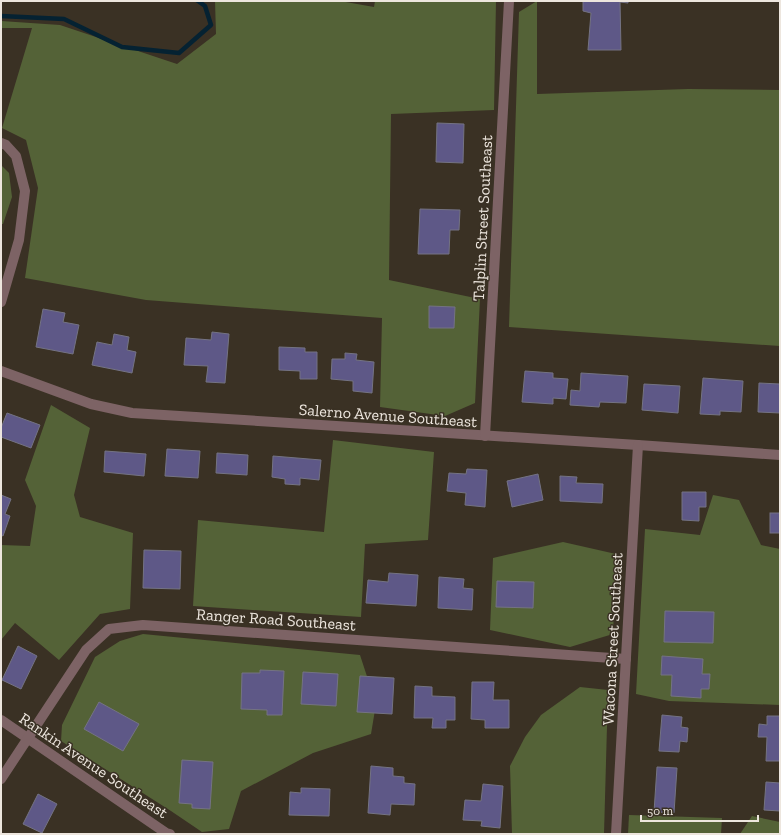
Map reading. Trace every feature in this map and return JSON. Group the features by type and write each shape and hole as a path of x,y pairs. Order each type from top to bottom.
{"street":[{"name":"Talplin Street Southeast","path":"484,436 509,1"},
{"path":"1,143 6,145 16,156 25,191 19,240 1,302"},
{"name":"Salerno Avenue Southeast","path":"1,370 91,404 132,413 780,455"},
{"name":"Wacona Street Southeast","path":"616,834 638,445"},
{"name":"Ranger Road Southeast","path":"1,779 86,650 109,629 143,625 626,658"},
{"name":"Rankin Avenue Southeast","path":"1,720 166,833 170,834"}],"green space":[{"path":"215,1 340,1 374,7 375,1 496,1 494,110 391,114 389,280 480,299 475,403 445,416 380,407 382,318 146,300 25,278 38,188 26,140 2,128 32,28 1,28 1,21 60,25 177,64 216,34"},
{"path":"537,1 537,94 688,89 780,90 780,346 509,327 519,12"},
{"path":"1,165 9,173 12,197 3,224 1,224"},
{"path":"51,405 90,428 74,495 80,517 133,533 130,609 100,614 59,660 15,623 1,640 1,545 30,546 36,506 25,480"},
{"path":"333,440 434,452 428,540 365,544 361,617 193,606 198,520 324,532"},
{"path":"713,495 739,500 761,545 780,549 780,705 669,701 636,694 645,529 700,535"},
{"path":"563,542 616,554 613,634 570,647 490,630 493,558"},
{"path":"143,634 360,655 376,704 371,734 313,753 241,791 229,829 202,832 61,741 62,725 95,657 120,641"},
{"path":"580,687 608,690 604,834 512,834 510,766 525,737 541,715"},
{"path":"629,815 722,818 721,834 628,834"},
{"path":"752,816 780,822 780,834 740,834"}],"building":[{"path":"583,1 628,1 628,3 620,2 621,50 588,50 591,13 583,11"},
{"path":"437,123 464,124 463,163 436,162"},
{"path":"420,209 460,210 459,230 450,230 449,254 418,254"},
{"path":"429,306 455,307 454,328 429,328"},
{"path":"43,309 65,313 63,322 79,325 73,354 36,347"},
{"path":"212,332 229,334 225,383 206,382 208,366 184,365 186,338 211,340"},
{"path":"114,334 129,337 127,350 136,352 132,373 92,365 97,342 112,345"},
{"path":"279,347 305,348 305,352 317,352 317,379 300,379 300,371 279,370"},
{"path":"345,353 357,354 356,360 374,362 372,393 353,391 353,381 331,379 332,359 345,359"},
{"path":"525,371 553,373 553,378 568,379 566,399 553,398 553,404 522,402"},
{"path":"581,373 628,376 626,403 600,402 599,407 570,405 571,390 580,391"},
{"path":"703,378 743,381 741,412 720,411 720,415 700,414"},
{"path":"759,383 780,384 780,413 758,412"},
{"path":"644,384 680,386 678,413 642,410"},
{"path":"7,413 40,425 31,448 1,437 1,428"},
{"path":"167,449 200,451 198,478 165,476"},
{"path":"105,451 146,454 144,476 104,472"},
{"path":"217,453 248,455 247,475 216,473"},
{"path":"273,456 321,460 319,480 300,478 300,485 285,484 285,479 272,477"},
{"path":"467,469 487,470 485,507 465,505 466,493 447,491 449,473 466,474"},
{"path":"538,474 543,500 512,507 507,481"},
{"path":"560,476 577,477 576,483 603,484 602,503 560,501"},
{"path":"682,492 706,492 706,507 699,507 699,521 682,520"},
{"path":"1,495 11,499 5,514 10,516 3,536 1,535"},
{"path":"770,513 780,513 780,533 770,533"},
{"path":"144,550 181,551 180,589 143,588"},
{"path":"389,573 418,575 416,606 366,603 368,580 388,582"},
{"path":"439,577 464,579 463,588 473,589 472,610 438,608"},
{"path":"497,581 534,582 533,608 496,607"},
{"path":"665,611 714,612 713,643 664,642"},
{"path":"18,646 37,656 21,689 2,680"},
{"path":"662,656 703,659 702,674 710,674 709,689 701,689 701,698 671,696 672,675 661,675"},
{"path":"260,670 284,671 282,715 267,715 267,710 241,709 242,673 260,673"},
{"path":"303,672 338,674 336,706 301,704"},
{"path":"360,676 394,678 392,714 357,712"},
{"path":"472,682 494,682 493,700 509,700 509,728 485,728 485,720 471,719"},
{"path":"415,686 432,687 432,696 455,697 455,720 446,720 446,728 432,728 433,718 414,718"},
{"path":"99,702 139,724 123,751 84,729"},
{"path":"662,715 682,717 681,727 688,728 687,742 680,741 679,752 659,751"},
{"path":"767,716 780,716 780,761 766,761 767,737 758,737 759,724 767,725"},
{"path":"182,760 213,762 210,809 192,808 192,804 179,803"},
{"path":"371,766 393,768 393,776 404,777 404,783 415,784 414,805 391,804 390,815 368,813"},
{"path":"657,767 677,768 674,813 654,812"},
{"path":"766,782 780,783 780,811 764,810"},
{"path":"483,784 503,786 500,828 481,826 482,821 463,820 465,800 481,801"},
{"path":"301,788 330,789 329,816 289,815 290,792 301,793"},
{"path":"38,794 57,804 42,833 23,824"}],"waterway":[{"path":"1,16 64,19 122,47 179,53 211,25 205,6 198,1"}]}
